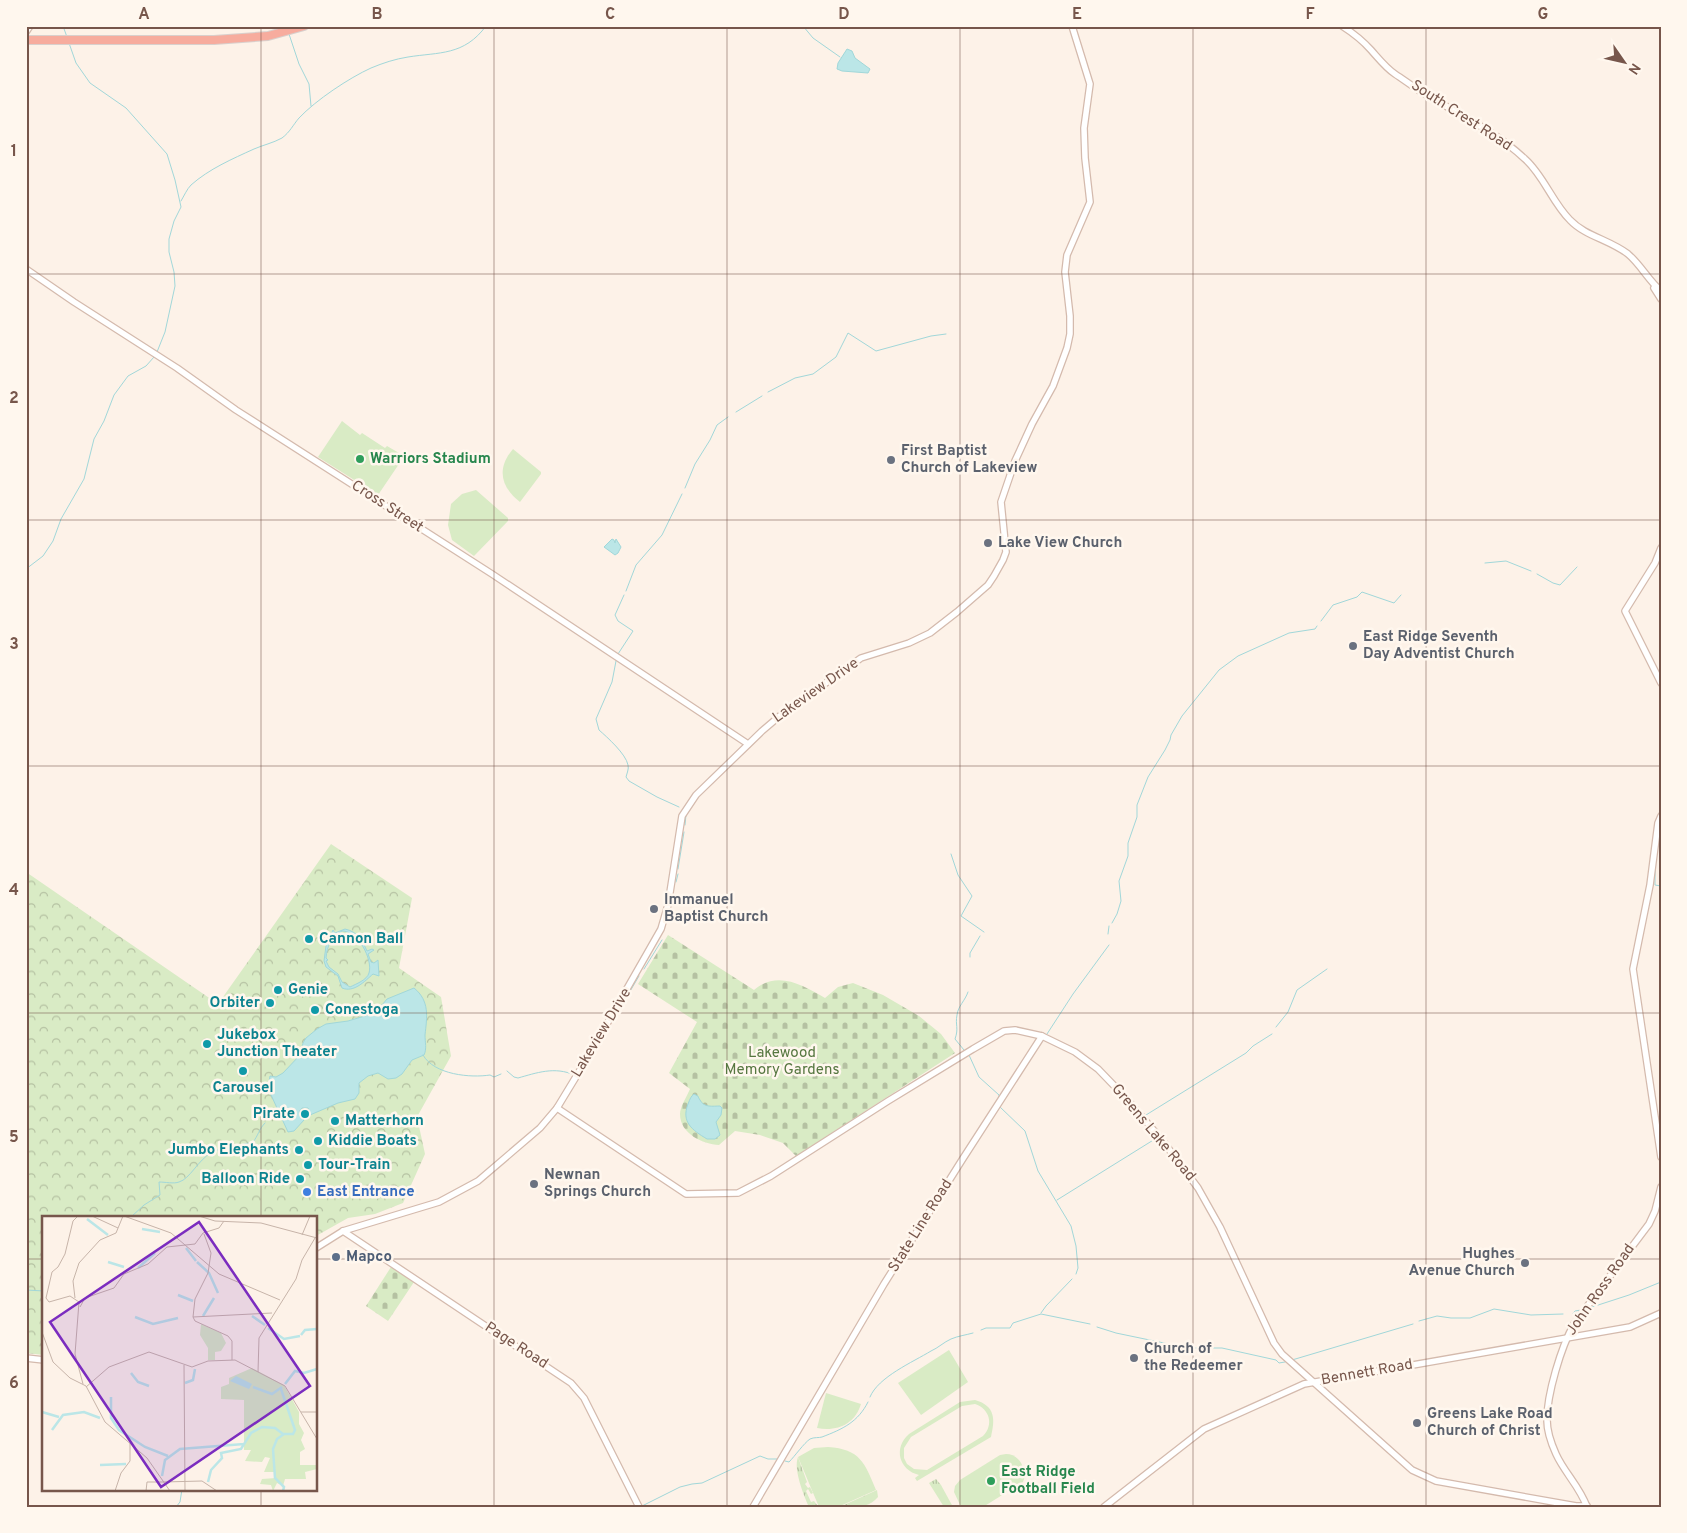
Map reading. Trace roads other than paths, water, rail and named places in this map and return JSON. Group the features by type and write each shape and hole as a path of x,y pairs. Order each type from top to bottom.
{"highway":[{"path":"26,40 214,40 268,36 304,26"}],"street":[{"path":"26,32 30,26"},
{"name":"Lakeview Drive","path":"318,1247 343,1231 439,1202 478,1181 540,1128 557,1108 633,981 661,929 668,905 682,816 696,795 782,714 861,658 909,643 930,632 988,585 1006,552 1001,502 1015,461 1064,359 1070,334 1065,272 1067,255 1090,202 1084,128 1090,84 1072,26"},
{"name":"South Crest Road","path":"1342,26 1370,49 1394,73 1420,92 1486,130 1526,159 1570,220 1583,230 1612,243 1628,254 1636,261 1651,283 1661,290"},
{"name":"Cross Street","path":"26,270 177,368 245,415 492,574 748,744"},
{"path":"1651,283 1661,299"},
{"path":"1661,548 1655,562 1625,611 1661,683"},
{"path":"1661,816 1658,823 1650,884 1633,969 1661,1157"},
{"name":"Greens Lake Road","path":"557,1108 686,1194 738,1193 770,1176 973,1048 1004,1031 1015,1030 1042,1036 1075,1052 1098,1069 1162,1140 1198,1188 1220,1228 1274,1343 1293,1366 1412,1470 1436,1480 1576,1506 1587,1506"},
{"name":"State Line Road","path":"753,1507 889,1276 1042,1036"},
{"name":"John Ross Road","path":"1587,1506 1552,1443 1547,1420 1552,1386 1567,1338 1574,1324 1648,1224 1661,1187"},
{"name":"Page Road","path":"343,1231 571,1384 584,1398 639,1507"},
{"name":"Bennett Road","path":"1104,1507 1204,1429 1313,1382 1630,1327 1661,1313"},
{"path":"26,1358 42,1360"}],"water":[{"path":"847,49 852,51 855,58 870,69 868,73 837,69 838,63"},
{"path":"612,539 615,543 616,539 621,547 615,555 604,547"},
{"path":"345,929 349,930 359,937 367,951 374,950 368,954 371,962 374,963 378,960 379,976 373,974 355,988 342,988 338,976 326,967 324,961 326,946 333,930 335,933","holes":["342,931 348,932 363,947 370,967 366,978 350,987 342,982 338,974 329,967 326,961 328,960 326,958 327,950 332,939"]},
{"path":"414,988 423,998 426,1010 426,1048 424,1055 412,1060 402,1074 396,1078 388,1079 378,1073 368,1076 359,1083 359,1093 355,1099 338,1103 310,1115 308,1108 302,1108 299,1112 304,1120 294,1131 288,1132 266,1084 269,1082 270,1076 276,1077 283,1073 300,1055 306,1038 317,1029 326,1024 348,1021 368,1015 387,999"},
{"path":"694,1094 704,1104 720,1106 722,1108 721,1115 716,1122 720,1135 715,1139 707,1139 702,1136 687,1121 686,1110"}],"waterway":[{"path":"63,26 67,37"},
{"path":"181,201 191,185 198,179 229,161 282,138 314,104 353,78 371,68 394,60 441,53 460,48 478,36 486,26"},
{"path":"803,26 813,38 840,57"},
{"path":"289,34 299,64 309,84 311,106"},
{"path":"69,43 76,63 90,83 126,108 167,154 175,180 181,207 174,221 169,239 169,252 175,286 165,332 157,352"},
{"path":"768,392 795,378 813,374 836,357 848,333 876,351 931,336 946,334"},
{"path":"26,569 43,556 53,541 61,519 84,479 94,439 104,421 114,395 128,376 146,366 154,357"},
{"path":"736,412 762,396"},
{"path":"685,488 695,464 717,425 728,417"},
{"path":"626,591 636,565 662,535 682,494"},
{"path":"1485,563 1506,561 1531,571"},
{"path":"1537,574 1560,585 1577,567"},
{"path":"1321,621 1333,605 1357,597 1362,592 1394,603 1401,595"},
{"path":"618,654 633,631 618,621 615,615 624,595"},
{"path":"1112,923 1121,901 1119,881 1128,856 1128,843 1137,817 1137,805 1148,777 1165,750 1182,716 1219,670 1238,656 1289,633 1315,629 1317,626"},
{"path":"616,661 612,682 596,719 599,730 616,746 627,761 628,770 626,777 629,781 679,807"},
{"path":"685,825 686,815"},
{"path":"678,869 684,832"},
{"path":"951,854 958,875 972,896 961,916 984,932"},
{"path":"1655,869 1655,885 1661,886"},
{"path":"676,882 678,874"},
{"path":"1108,934 1109,926"},
{"path":"970,957 970,953 980,936"},
{"path":"644,969 662,940"},
{"path":"1047,1034 1073,994 1109,945"},
{"path":"1276,1027 1288,1012 1297,990 1327,969"},
{"path":"612,1022 639,976"},
{"path":"964,1050 955,1039 958,1012 968,992"},
{"path":"591,1057 609,1027"},
{"path":"1146,1115 1246,1053 1253,1046 1272,1034"},
{"path":"423,1055 435,1067 454,1074 490,1075 494,1077 501,1074"},
{"path":"969,1055 979,1077 999,1097"},
{"path":"580,1076 589,1062"},
{"path":"507,1071 518,1078 539,1072 553,1071 567,1072 574,1075"},
{"path":"1000,1107 1025,1131 1038,1171 1071,1226 1076,1246 1078,1268 1076,1274"},
{"path":"132,1216 144,1205 160,1195 159,1182 179,1182 187,1177 211,1153 226,1147 253,1142 265,1123"},
{"path":"1152,1124 1158,1131"},
{"path":"1057,1200 1155,1139"},
{"path":"1041,1313 1072,1279"},
{"path":"1589,1308 1661,1282"},
{"path":"26,1290 42,1291"},
{"path":"1419,1321 1437,1316 1470,1318 1494,1309 1531,1315 1563,1314"},
{"path":"1573,1313 1581,1310"},
{"path":"981,1330 986,1328 1010,1328 1013,1323 1041,1314 1090,1324"},
{"path":"1292,1360 1413,1324"},
{"path":"1097,1327 1116,1333 1188,1348 1222,1348 1276,1360 1279,1363 1285,1362"},
{"path":"870,1397 880,1383 897,1371 948,1340 973,1333"},
{"path":"785,1461 789,1462 810,1439 837,1431 855,1420 868,1402"},
{"path":"642,1506 680,1487 702,1483 760,1456 768,1459 778,1459"},
{"path":"176,1507 180,1502 182,1490"}],"place":[{"name":"Warriors Stadium","path":"360,459"},
{"name":"First Baptist Church of Lakeview","path":"891,460"},
{"name":"Lake View Church","path":"988,543"},
{"name":"East Ridge Seventh Day Adventist Church","path":"1353,646"},
{"name":"Immanuel Baptist Church","path":"654,909"},
{"name":"Cannon Ball","path":"309,939"},
{"name":"Genie","path":"278,990"},
{"name":"Orbiter","path":"270,1003"},
{"name":"Conestoga","path":"315,1010"},
{"name":"Jukebox Junction Theater","path":"207,1044"},
{"name":"Carousel","path":"243,1071"},
{"name":"Pirate","path":"305,1114"},
{"name":"Matterhorn","path":"335,1121"},
{"name":"Kiddie Boats","path":"318,1141"},
{"name":"Jumbo Elephants","path":"299,1150"},
{"name":"Tour-Train","path":"308,1165"},
{"name":"Balloon Ride","path":"300,1179"},
{"name":"Newnan Springs Church","path":"534,1184"},
{"name":"East Entrance","path":"307,1192"},
{"name":"Mapco","path":"336,1257"},
{"name":"Hughes Avenue Church","path":"1525,1263"},
{"name":"Church of the Redeemer","path":"1134,1358"},
{"name":"Greens Lake Road Church of Christ","path":"1417,1423"},
{"name":"East Ridge Football Field","path":"991,1481"}],"park label":[{"name":"Lakewood Memory Gardens","path":"782,1062"}]}
